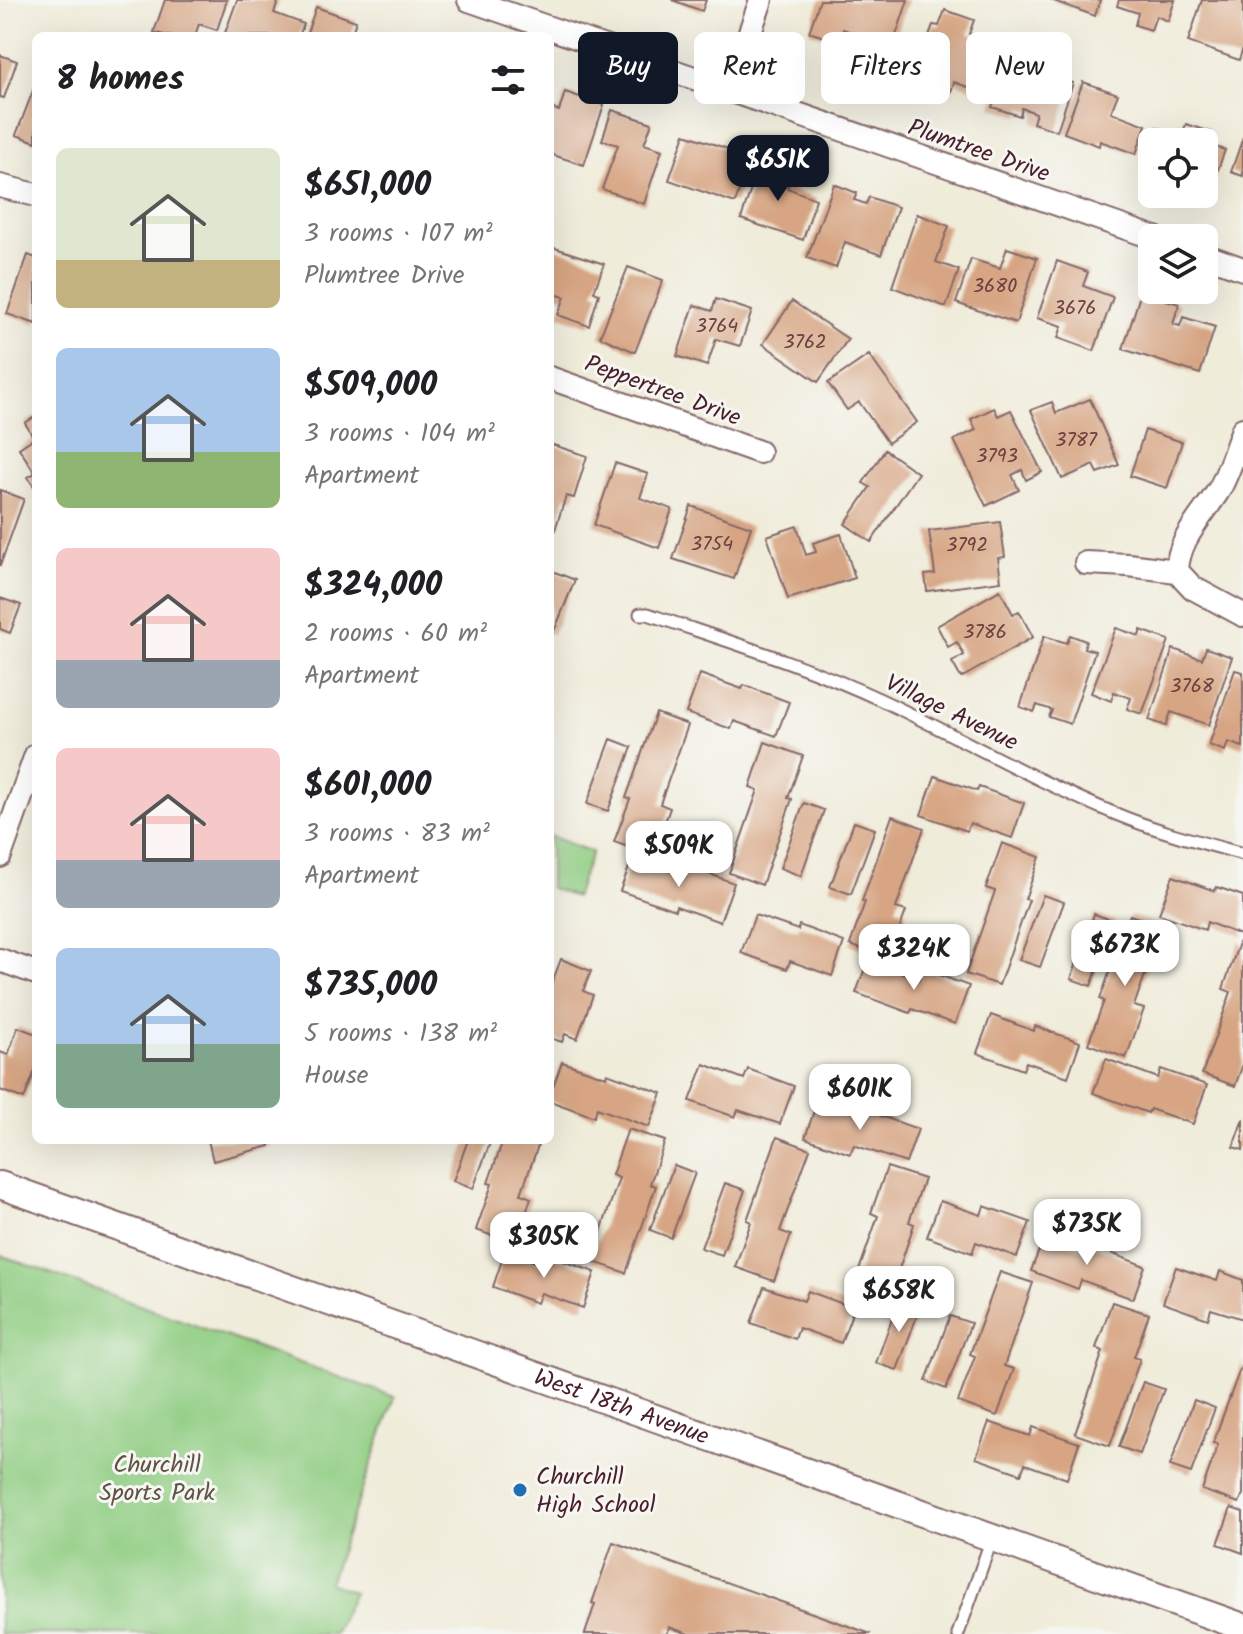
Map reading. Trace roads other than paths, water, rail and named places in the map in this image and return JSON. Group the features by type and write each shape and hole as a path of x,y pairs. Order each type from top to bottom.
{"street":[{"name":"Plumtree Drive","path":"469,0 694,78"},
{"path":"750,32 761,0"},
{"name":"Plumtree Drive","path":"770,104 1138,232"},
{"path":"0,186 32,194"},
{"path":"1218,260 1243,269"},
{"name":"Peppertree Drive","path":"554,379 759,452"},
{"path":"1177,571 1181,548 1219,489 1243,429"},
{"path":"1086,563 1177,571 1193,588 1243,615"},
{"path":"0,856 32,766"},
{"path":"0,960 32,972"},
{"name":"West 18th Avenue","path":"0,1185 1243,1627"}],"lane":[{"name":"Village Avenue","path":"640,614 648,614 808,669 881,700 1117,815 1243,854"},
{"path":"958,1634 992,1537"}],"place":[{"name":"Churchill High School","path":"520,1490"}],"park label":[{"name":"Churchill Sports Park","path":"157,1478"}]}
